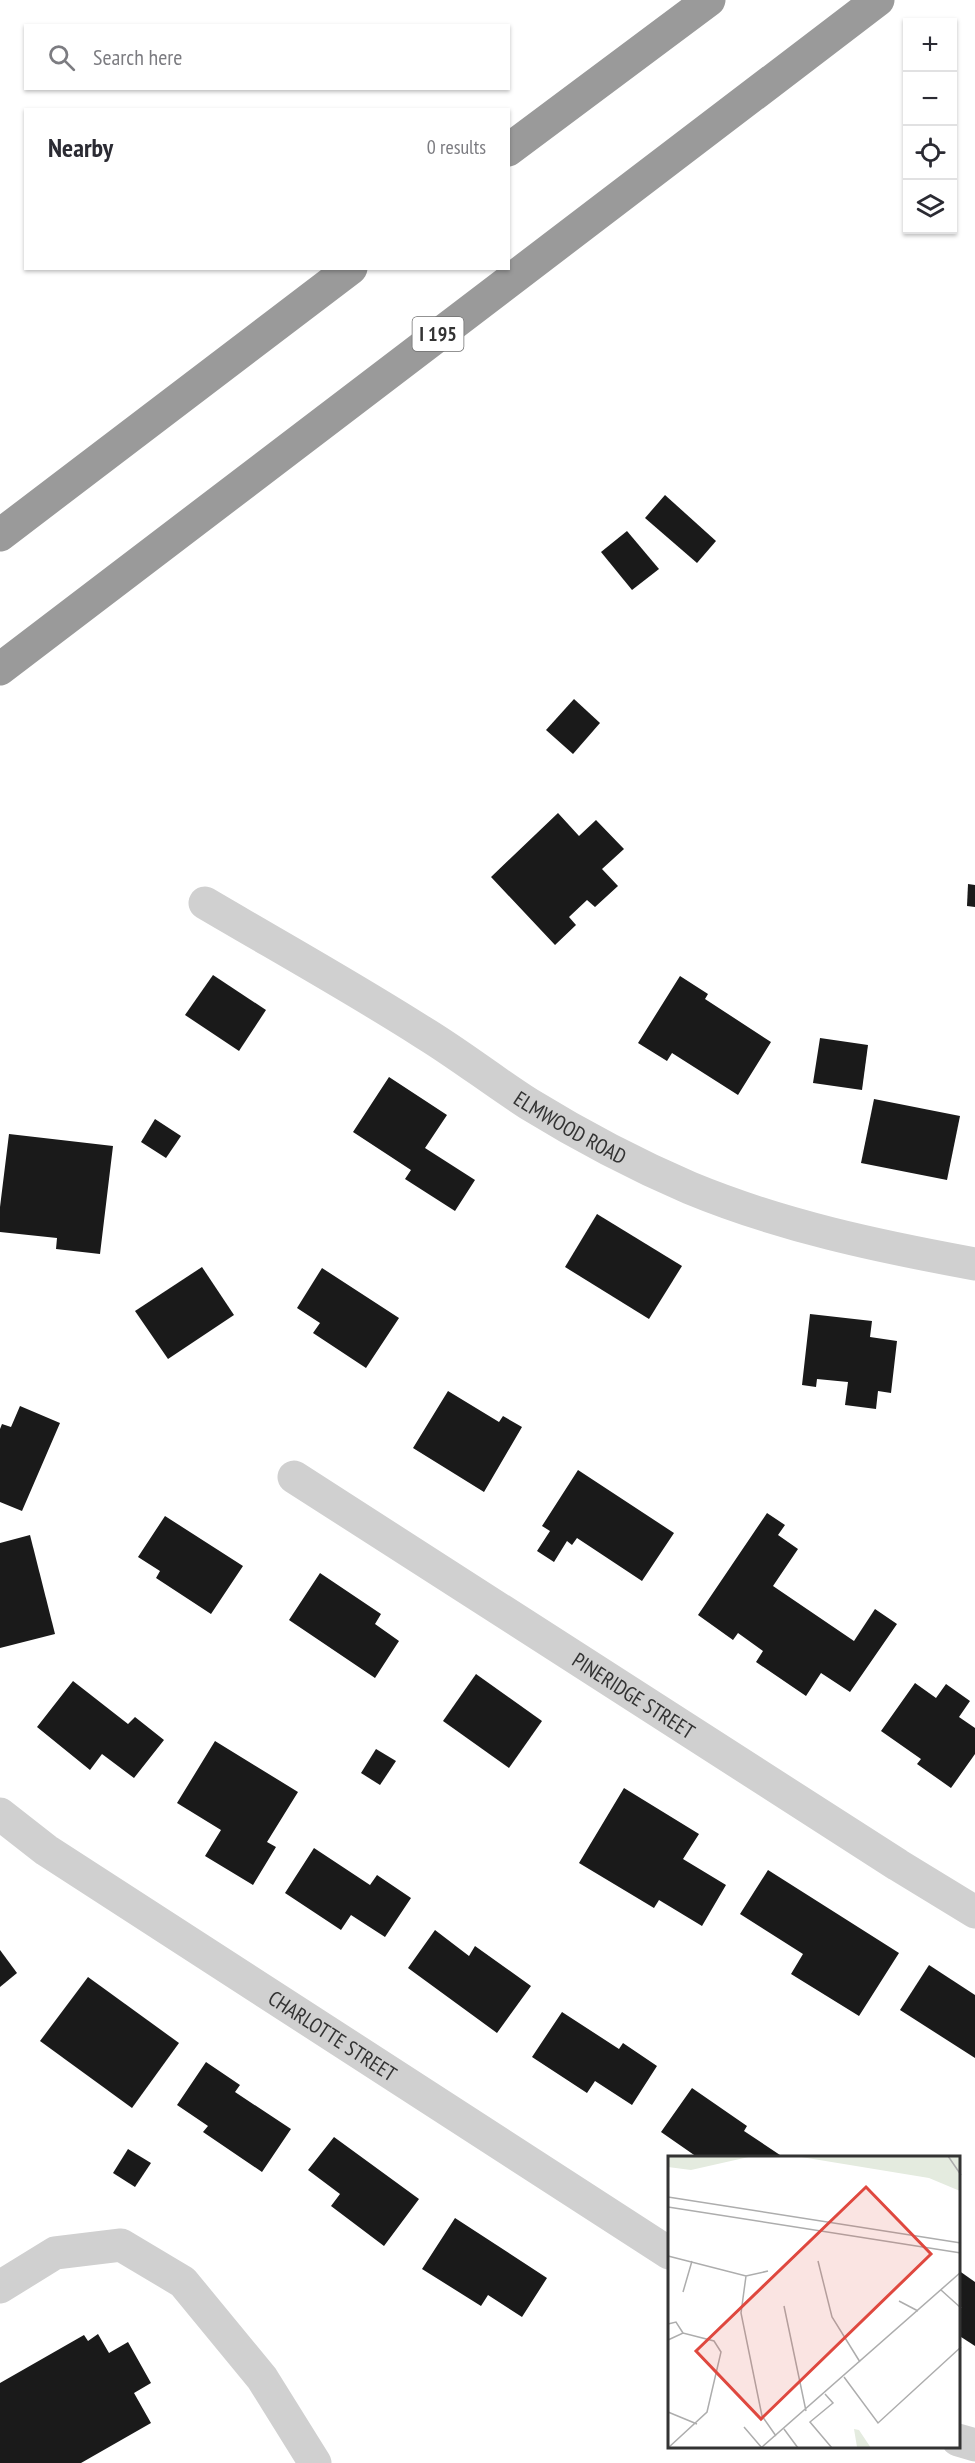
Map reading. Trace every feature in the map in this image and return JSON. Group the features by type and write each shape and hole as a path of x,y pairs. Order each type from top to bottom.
{"highway":[{"path":"510,149 709,0"},
{"name":"I 195","path":"0,669 878,0"},
{"path":"0,535 348,270"}],"street":[{"name":"ELMWOOD ROAD","path":"205,903 425,1033 527,1102 580,1134 653,1171 724,1201 794,1225 860,1242 975,1264"},
{"name":"PINERIDGE STREET","path":"294,1477 975,1912"},
{"name":"CHARLOTTE STREET","path":"0,1814 56,1856 668,2252"},
{"path":"0,2287 55,2253 121,2245 183,2282 262,2378 315,2463"},
{"path":"960,2441 975,2445"}],"building":[{"path":"665,495 716,541 697,563 645,518"},
{"path":"627,531 659,569 632,590 601,552"},
{"path":"574,699 600,723 573,754 546,730"},
{"path":"558,813 579,836 596,820 624,849 602,869 618,886 595,907 587,900 569,917 576,925 555,945 491,877"},
{"path":"968,884 975,885 975,907 967,906"},
{"path":"213,975 266,1010 239,1051 185,1015"},
{"path":"680,976 708,994 705,999 771,1042 738,1095 672,1053 667,1061 638,1043"},
{"path":"820,1038 868,1045 862,1090 813,1083"},
{"path":"389,1077 447,1115 425,1148 475,1180 455,1211 405,1179 411,1170 353,1132"},
{"path":"874,1099 960,1116 947,1180 861,1163"},
{"path":"155,1119 181,1136 166,1158 141,1142"},
{"path":"9,1134 113,1146 100,1254 56,1249 57,1238 0,1232 0,1207"},
{"path":"597,1214 682,1266 649,1319 565,1267"},
{"path":"202,1267 234,1315 168,1359 135,1311"},
{"path":"322,1268 399,1318 366,1368 313,1333 320,1323 297,1308"},
{"path":"810,1314 872,1321 870,1337 897,1341 891,1393 878,1391 876,1409 845,1405 848,1382 817,1379 816,1387 802,1385"},
{"path":"448,1391 499,1422 503,1416 522,1427 484,1492 413,1448"},
{"path":"20,1406 60,1423 22,1511 0,1502 0,1429 2,1424 11,1427"},
{"path":"578,1470 674,1533 642,1581 577,1538 572,1545 567,1541 554,1562 537,1551 550,1531 542,1526"},
{"path":"767,1513 785,1525 778,1535 798,1549 773,1586 854,1641 875,1609 897,1624 850,1692 821,1673 806,1696 756,1662 763,1651 738,1633 733,1640 698,1615"},
{"path":"165,1516 243,1566 211,1614 156,1578 160,1571 138,1557"},
{"path":"30,1535 55,1634 0,1648 0,1543"},
{"path":"320,1573 381,1614 375,1624 399,1641 375,1678 289,1620"},
{"path":"476,1674 542,1721 509,1768 443,1721"},
{"path":"73,1681 128,1724 135,1717 164,1740 134,1778 102,1754 90,1770 37,1727"},
{"path":"915,1683 936,1698 946,1684 970,1701 959,1717 975,1728 975,1754 951,1788 917,1764 921,1759 881,1731"},
{"path":"215,1741 298,1792 267,1842 276,1847 253,1885 205,1856 221,1830 177,1803"},
{"path":"376,1749 396,1761 380,1785 361,1773"},
{"path":"624,1788 699,1834 683,1859 726,1885 702,1926 659,1900 654,1908 579,1863"},
{"path":"314,1848 370,1885 377,1875 411,1898 385,1937 351,1915 341,1930 285,1893"},
{"path":"768,1870 899,1953 859,2016 791,1974 803,1954 740,1914"},
{"path":"435,1930 469,1956 475,1946 531,1986 497,2033 408,1968"},
{"path":"0,1950 17,1973 0,1987"},
{"path":"929,1965 975,1995 975,2058 900,2010"},
{"path":"88,1977 179,2043 132,2108 40,2041"},
{"path":"562,2012 619,2049 623,2043 657,2066 632,2105 595,2081 587,2093 532,2057"},
{"path":"206,2062 240,2085 235,2092 291,2129 262,2172 203,2132 208,2126 177,2105"},
{"path":"692,2088 747,2126 744,2131 780,2155 696,2156 661,2132"},
{"path":"334,2137 419,2199 384,2246 331,2206 340,2194 308,2170"},
{"path":"128,2149 151,2163 135,2187 113,2173"},
{"path":"455,2218 547,2278 522,2317 488,2295 481,2306 422,2269"},
{"path":"960,2271 975,2282 975,2346 960,2336"},
{"path":"98,2334 109,2353 128,2342 151,2383 134,2393 151,2423 81,2463 0,2463 0,2383 84,2335 88,2341"}]}
